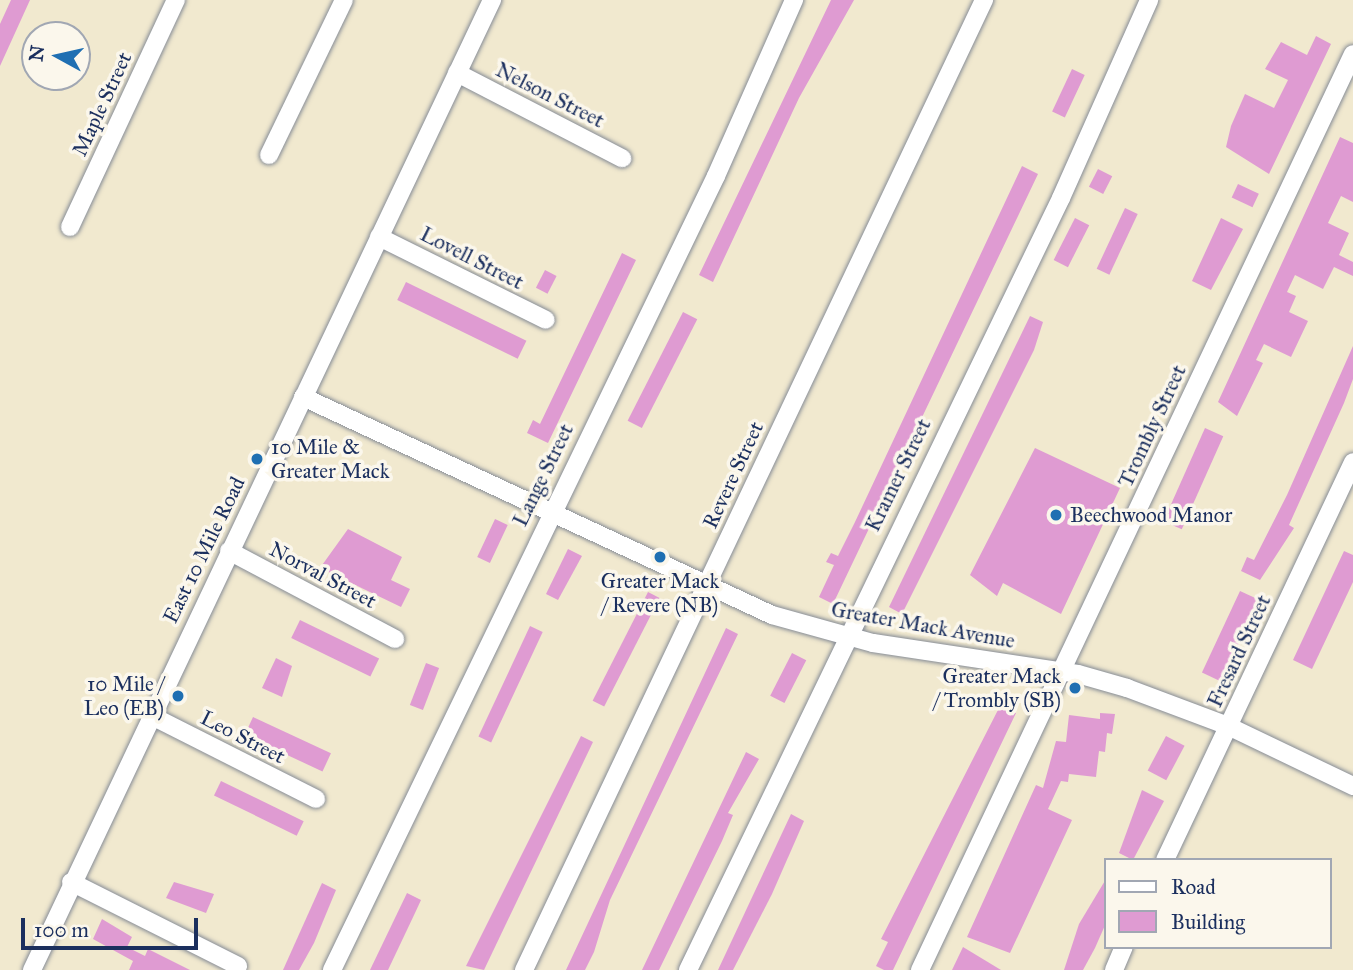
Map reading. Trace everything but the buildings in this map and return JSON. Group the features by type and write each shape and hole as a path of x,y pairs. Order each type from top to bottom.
{"street":[{"name":"Maple Street","path":"70,227 176,0"},
{"path":"269,155 344,0"},
{"name":"East 10 Mile Road","path":"32,970 150,715 492,0"},
{"name":"Lange Street","path":"332,970 549,513 700,209 794,0"},
{"name":"Revere Street","path":"524,970 984,0"},
{"name":"Kramer Street","path":"688,970 846,637 1061,198 1149,0"},
{"name":"Trombly Street","path":"920,970 1353,54"},
{"name":"Nelson Street","path":"457,73 622,158"},
{"name":"Lovell Street","path":"379,237 545,320"},
{"name":"Greater Mack Avenue","path":"303,397 705,587 846,637 1062,672 1163,699 1228,726 1353,786"},
{"name":"Fresard Street","path":"1167,858 1353,462"},
{"name":"Norval Street","path":"229,551 395,639"},
{"name":"Leo Street","path":"150,715 316,799"},
{"path":"71,882 238,967"},
{"path":"1114,970 1123,949"}],"place":[{"name":"10 Mile & Greater Mack","path":"257,459"},
{"name":"Beechwood Manor","path":"1056,515"},
{"name":"Greater Mack / Revere (NB)","path":"660,557"},
{"name":"Greater Mack / Trombly (SB)","path":"1075,688"},
{"name":"10 Mile / Leo (EB)","path":"178,696"}]}
